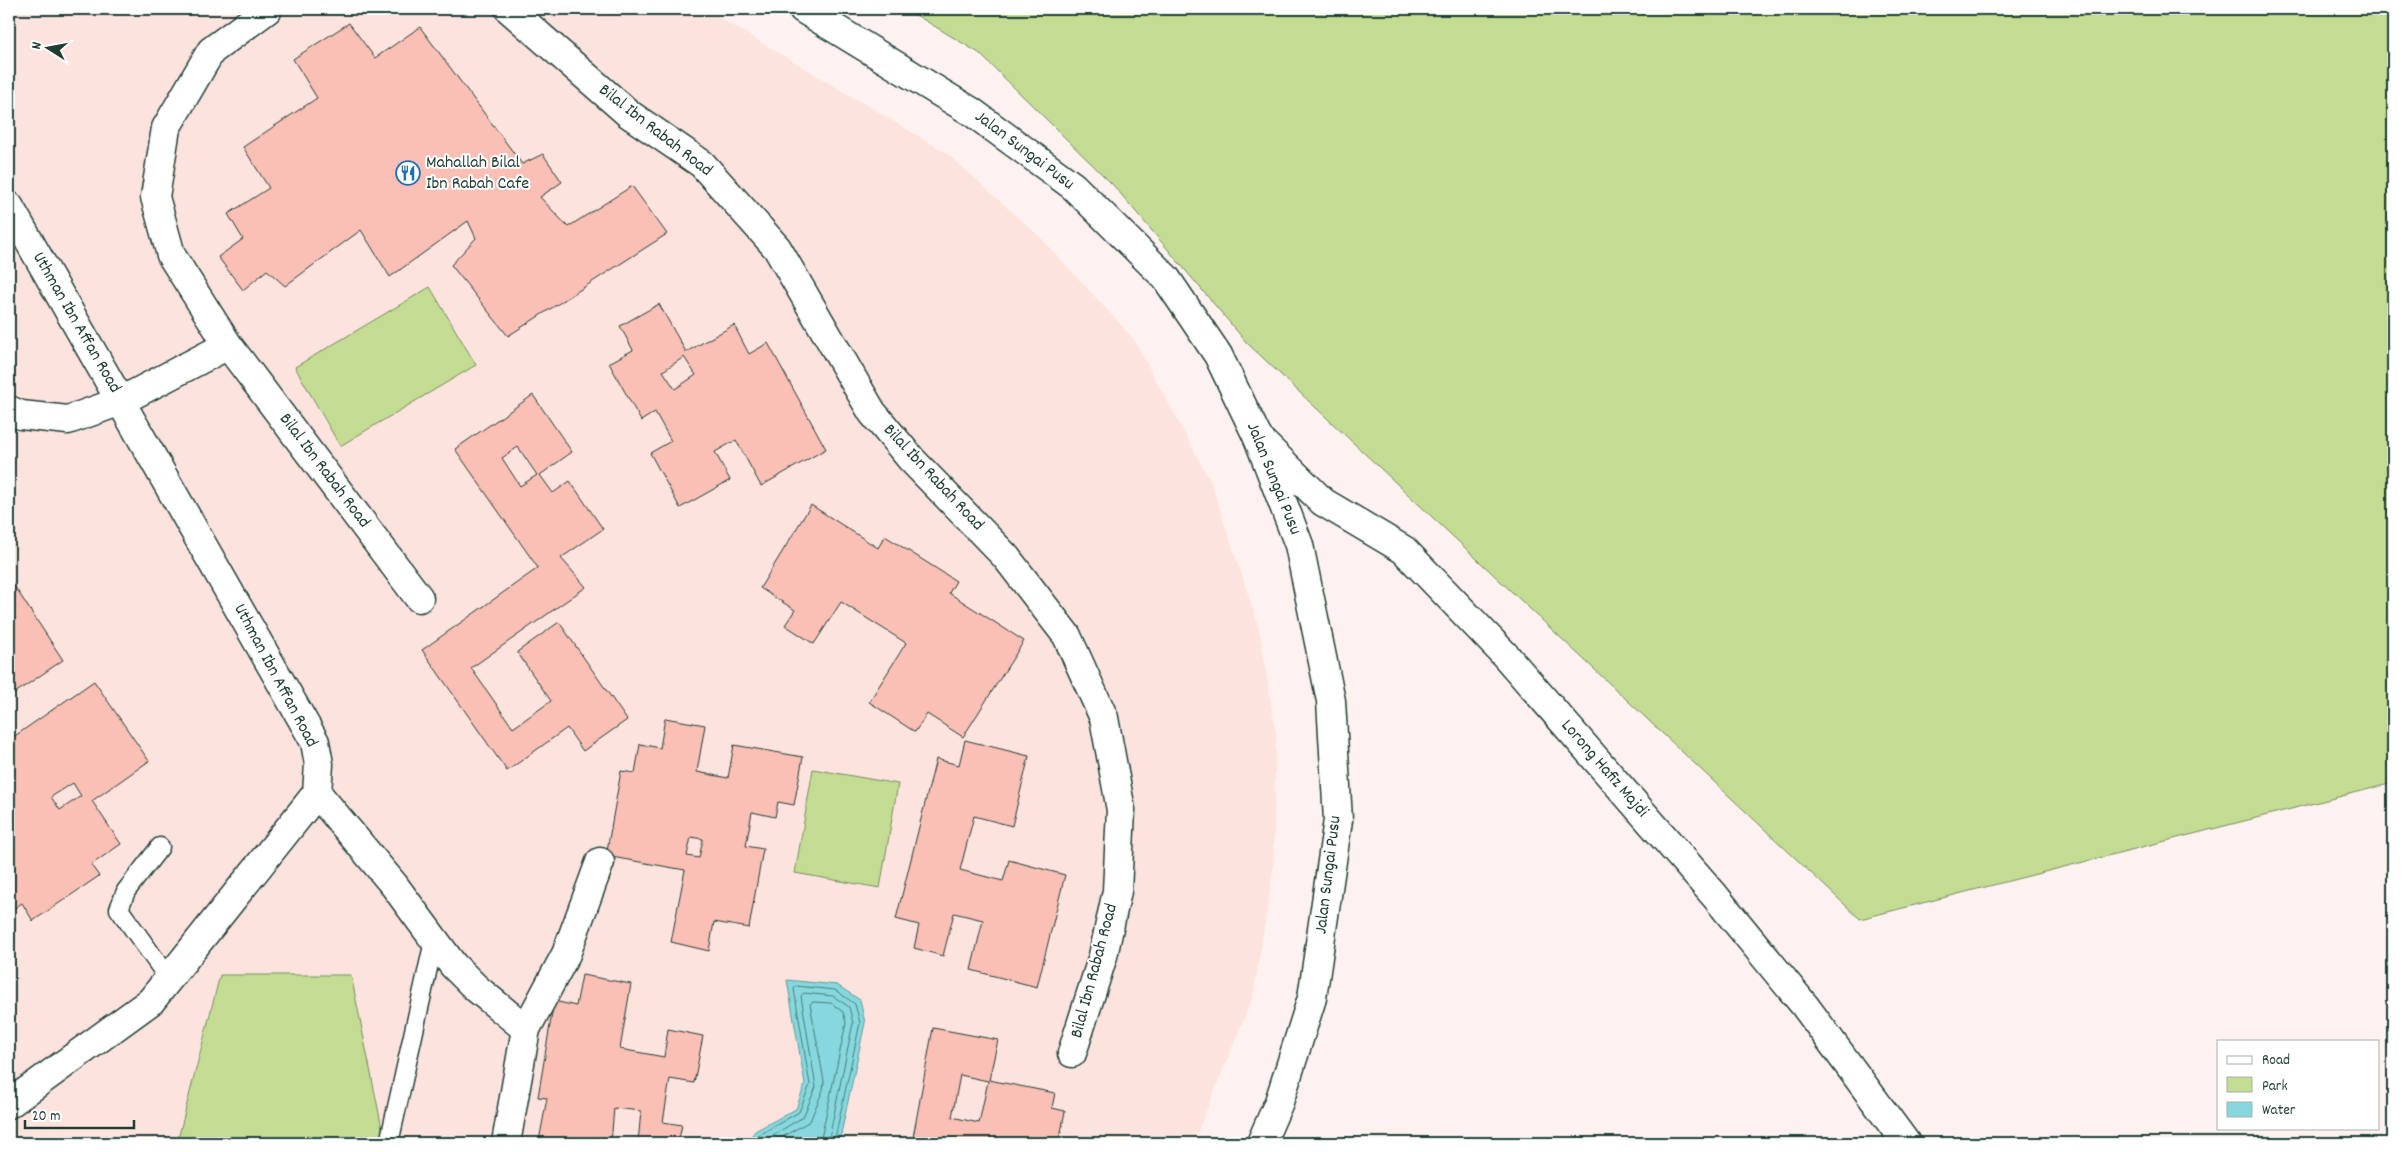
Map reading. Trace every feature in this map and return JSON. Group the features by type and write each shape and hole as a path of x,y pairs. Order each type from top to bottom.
{"street":[{"name":"Bilal Ibn Rabah Road","path":"268,9 211,51 166,128 155,197 171,255 228,344 419,598"},
{"name":"Bilal Ibn Rabah Road","path":"509,9 629,114 702,164 777,248 872,412 911,459 1006,557 1068,636 1104,718 1121,810 1117,891 1103,956 1072,1053"},
{"name":"Jalan Sungai Pusu","path":"803,9 972,112 1074,186 1166,278 1218,355 1258,438 1299,545 1331,701 1338,820 1312,998 1279,1102 1261,1143"},
{"name":"Uthman Ibn Affan Road","path":"9,206 314,742 319,764 317,793"},
{"path":"9,410 21,414 68,420 121,401 228,344"},
{"name":"Lorong Hafiz Majdi","path":"1258,438 1323,502 1404,550 1506,656 1733,918 1805,1006 1906,1143"},
{"path":"9,1104 151,1001 317,793 394,885 453,965 476,988 526,1029"},
{"path":"506,1143 526,1029 566,954 600,862"}],"lane":[{"path":"160,847 126,891 119,909 168,979"},
{"path":"389,1143 434,941"}],"shaded area":[{"path":"9,9 705,9 947,153 1042,239 1133,338 1211,482 1259,627 1276,733 1273,873 1253,997 1193,1143 9,1143"}],"green space":[{"path":"906,9 2393,9 2393,783 1860,919 1247,343 1114,186 979,53"},
{"path":"430,287 476,365 340,446 295,367"},
{"path":"813,769 898,784 880,888 795,873"},
{"path":"220,975 351,975 385,1143 177,1143"}],"water":[{"path":"787,980 837,985 860,1000 865,1023 839,1143 746,1143 755,1131 796,1109 805,1084"}],"building":[{"name":"Mahallah Bilal Ibn Rabah Cafe","path":"349,23 375,58 420,27 522,164 543,154 562,182 540,197 568,227 632,186 667,234 508,336 451,265 476,238 468,221 390,277 361,230 285,286 267,270 243,290 218,257 243,239 228,214 269,188 243,147 317,98 293,59"},
{"path":"659,304 686,352 734,325 749,354 768,343 826,449 761,486 736,440 715,452 730,480 680,508 650,453 671,441 655,412 641,421 609,363 633,350 620,326","holes":["684,357 696,375 675,389 663,371"]},
{"path":"533,395 572,452 540,475 553,493 570,481 603,529 561,558 586,587 471,668 513,728 551,701 517,652 559,622 627,720 583,751 567,728 507,771 422,650 538,568 455,449","holes":["518,447 537,475 520,486 502,458"]},
{"path":"811,505 878,548 885,536 956,581 949,593 1024,641 963,737 927,714 915,732 869,702 906,643 841,602 814,644 785,625 795,610 760,588"},
{"path":"9,578 63,660 9,697"},
{"path":"94,681 149,761 92,801 121,844 91,865 99,876 33,921 22,903 9,912 9,740","holes":["73,783 81,796 60,810 51,797"]},
{"path":"665,718 705,725 697,772 728,778 734,745 803,757 794,805 778,802 775,817 752,812 746,846 763,849 749,928 714,922 709,951 671,942 685,870 606,856 621,771 635,773 640,744 660,748","holes":["691,837 703,839 699,858 687,856"]},
{"path":"965,740 1029,756 1012,826 974,816 960,870 1003,881 1009,860 1065,875 1037,987 971,970 983,920 954,913 943,956 914,948 919,925 896,919 936,759 959,765"},
{"path":"582,975 631,984 620,1049 664,1057 668,1029 703,1036 694,1083 670,1079 663,1122 682,1125 678,1143 638,1143 641,1111 614,1108 611,1143 539,1141 547,1098 538,1097 554,1001 576,1006"},
{"path":"933,1028 998,1040 989,1080 1055,1093 1052,1108 1065,1111 1059,1143 912,1143","holes":["960,1075 988,1081 979,1123 952,1117"]}],"place":[{"name":"Mahallah Bilal Ibn Rabah Cafe","path":"408,173"}]}
